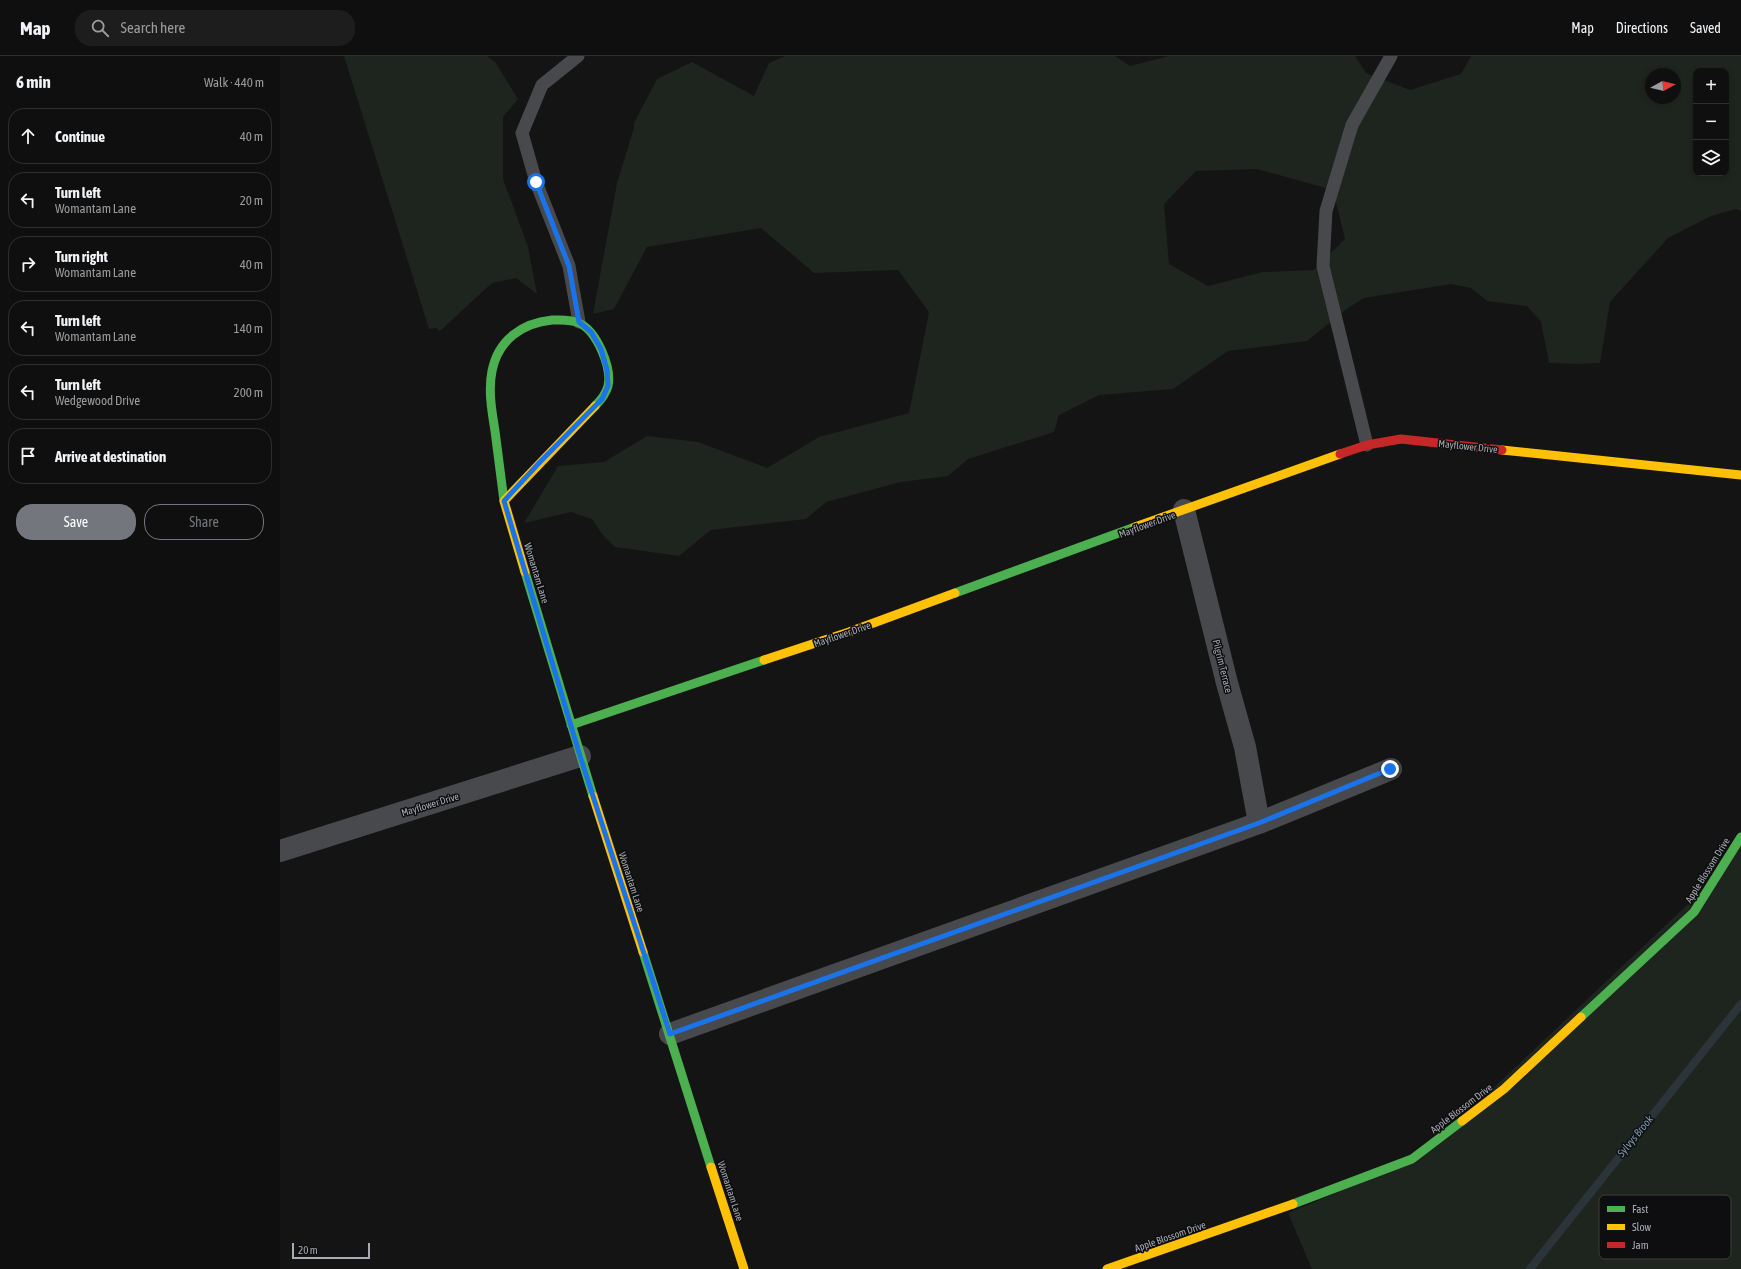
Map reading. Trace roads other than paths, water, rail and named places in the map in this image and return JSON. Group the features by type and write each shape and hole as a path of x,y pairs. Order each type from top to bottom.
{"street":[{"name":"Womantam Lane","path":"579,322 544,320 526,326 510,334 498,351 492,370 491,397 504,501 580,756 744,1269"},
{"path":"504,501 602,399 608,386 607,370 601,349 591,332 579,322"},
{"name":"Mayflower Drive","path":"571,725 849,632 1310,463 1367,446 1401,439 1741,475"},
{"name":"Pilgrim Terrace","path":"1184,510 1227,683 1245,747 1259,823"},
{"name":"Mayflower Drive","path":"280,851 580,756"},
{"path":"670,1034 1259,823 1390,769"},
{"name":"Apple Blossom Drive","path":"1107,1269 1268,1214 1412,1159 1504,1089 1694,912 1741,837"}],"lane":[{"path":"578,56 542,85 522,133 536,182 569,266 579,322"},
{"path":"1367,446 1323,266 1326,211 1352,125 1391,56"}],"waterway":[{"name":"Sylvys Brook","path":"1530,1269 1741,1004"}]}
